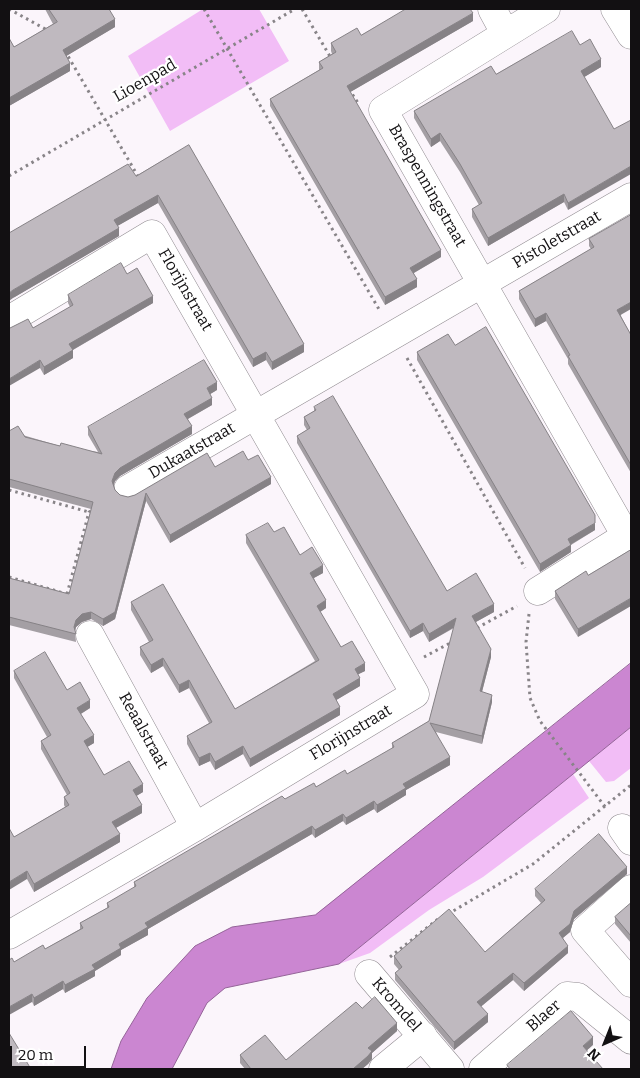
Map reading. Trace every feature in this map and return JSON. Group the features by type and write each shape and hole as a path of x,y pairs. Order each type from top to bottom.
{"street":[{"path":"492,9 505,33"},
{"name":"Braspenningstraat","path":"532,596 629,535 384,110 546,9"},
{"path":"616,9 631,35"},
{"name":"Pistoletstraat","path":"482,283 631,198"},
{"name":"Florijnstraat","path":"9,320 152,234 257,414 415,694 195,827 9,935"},
{"path":"257,414 482,283"},
{"name":"Dukaatstraat","path":"128,489 257,414"},
{"name":"Reaalstraat","path":"90,635 195,827"},
{"path":"631,889 585,930 631,983"},
{"name":"Kromdel","path":"369,974 450,1069"},
{"name":"Blaer","path":"483,1069 567,996 578,998 630,1037"},
{"name":"Kromdel","path":"383,1069 423,1036"}],"path":[{"path":"9,9 48,31"},
{"name":"Lioenpad","path":"9,176 295,9"},
{"path":"302,9 332,60"},
{"path":"61,43 140,180"},
{"path":"348,86 358,103 384,110"},
{"path":"9,490 89,512 66,594 9,577"},
{"path":"476,629 532,596"},
{"path":"402,670 460,638"},
{"path":"540,721 626,834"},
{"path":"369,974 431,924 534,864 631,785"}],"shaded area":[{"path":"203,9 259,9 289,61 170,131 128,56"},
{"path":"631,663 631,727 339,964 225,988 207,1003 172,1069 111,1069 121,1041 147,998 195,946 232,927 315,915"},
{"path":"631,727 631,768 614,781 606,782 589,761"},
{"path":"573,774 589,798 483,877 429,910 370,953 339,964"}],"building":[{"path":"49,9 109,9 115,19 63,50 70,63 9,98 9,38 14,47 57,22"},
{"path":"406,9 470,9 473,13 347,86 441,250 410,268 417,279 385,297 270,99 323,68 319,62 336,52 331,43 357,28 361,35"},
{"path":"572,31 580,45 590,39 601,59 581,71 614,129 631,120 631,166 568,203 564,194 488,238 472,209 482,203 460,164 440,133 431,139 414,111 491,66 496,74"},
{"path":"189,145 304,344 272,362 266,352 253,359 158,195 114,220 119,228 9,293 9,233 128,164 136,176"},
{"path":"631,215 631,302 617,310 631,335 631,465 568,356 570,355 546,313 535,319 519,291 594,247 589,239"},
{"path":"121,263 127,274 137,268 153,296 69,344 73,350 44,367 40,360 9,379 9,327 28,319 33,328 73,305 68,295"},
{"path":"486,327 595,515 595,523 568,539 571,545 540,564 417,352 448,334 455,345"},
{"path":"204,360 217,382 207,388 212,398 184,414 192,426 120,468 115,473 112,481 115,490 120,495 128,497 135,495 207,453 215,467 243,451 248,460 258,455 271,477 170,535 146,493 115,612 103,619 91,612 82,614 76,620 74,627 76,634 9,617 9,578 69,594 93,502 9,479 9,431 18,426 25,437 60,446 61,443 102,454 88,427"},
{"path":"333,396 447,591 476,573 494,604 472,616 491,649 480,691 492,695 482,736 430,723 450,757 403,784 406,788 377,805 374,801 346,818 343,814 315,830 312,826 145,923 148,927 119,944 121,948 92,965 95,969 65,985 63,981 34,998 32,994 9,1007 9,960 12,958 14,962 43,945 45,949 83,928 80,923 109,907 107,903 136,886 134,882 282,796 285,799 314,783 316,787 345,770 347,774 394,747 392,743 429,721 456,618 429,634 423,623 410,631 297,436 310,428 304,417 316,410 314,407"},
{"path":"268,523 274,532 284,527 300,555 312,547 323,565 310,573 326,600 317,606 341,647 352,641 365,663 355,669 360,678 333,694 340,707 250,759 243,746 215,762 210,753 199,758 187,736 212,722 189,680 179,685 163,658 151,665 140,647 153,640 131,602 163,584 235,709 319,660 246,535"},
{"path":"631,550 631,598 578,629 555,591 586,571 588,575"},
{"path":"45,652 67,690 80,682 90,700 77,708 94,735 84,741 104,775 129,761 143,784 133,790 142,805 112,822 120,834 34,884 27,871 9,882 9,828 14,837 69,805 64,797 70,793 41,741 51,735 14,671"},
{"path":"599,834 627,867 574,911 570,924 559,933 568,946 524,983 513,973 477,1002 488,1014 454,1042 395,973 402,967 394,956 449,909 485,952 545,900 535,889"},
{"path":"631,903 631,936 615,917"},
{"path":"375,997 397,1023 368,1048 372,1051 353,1069 251,1069 240,1055 265,1035 286,1060 356,1002 362,1008"},
{"path":"571,1011 593,1037 583,1046 603,1069 510,1069 507,1065"},
{"path":"9,1033 31,1069 9,1069"}]}
